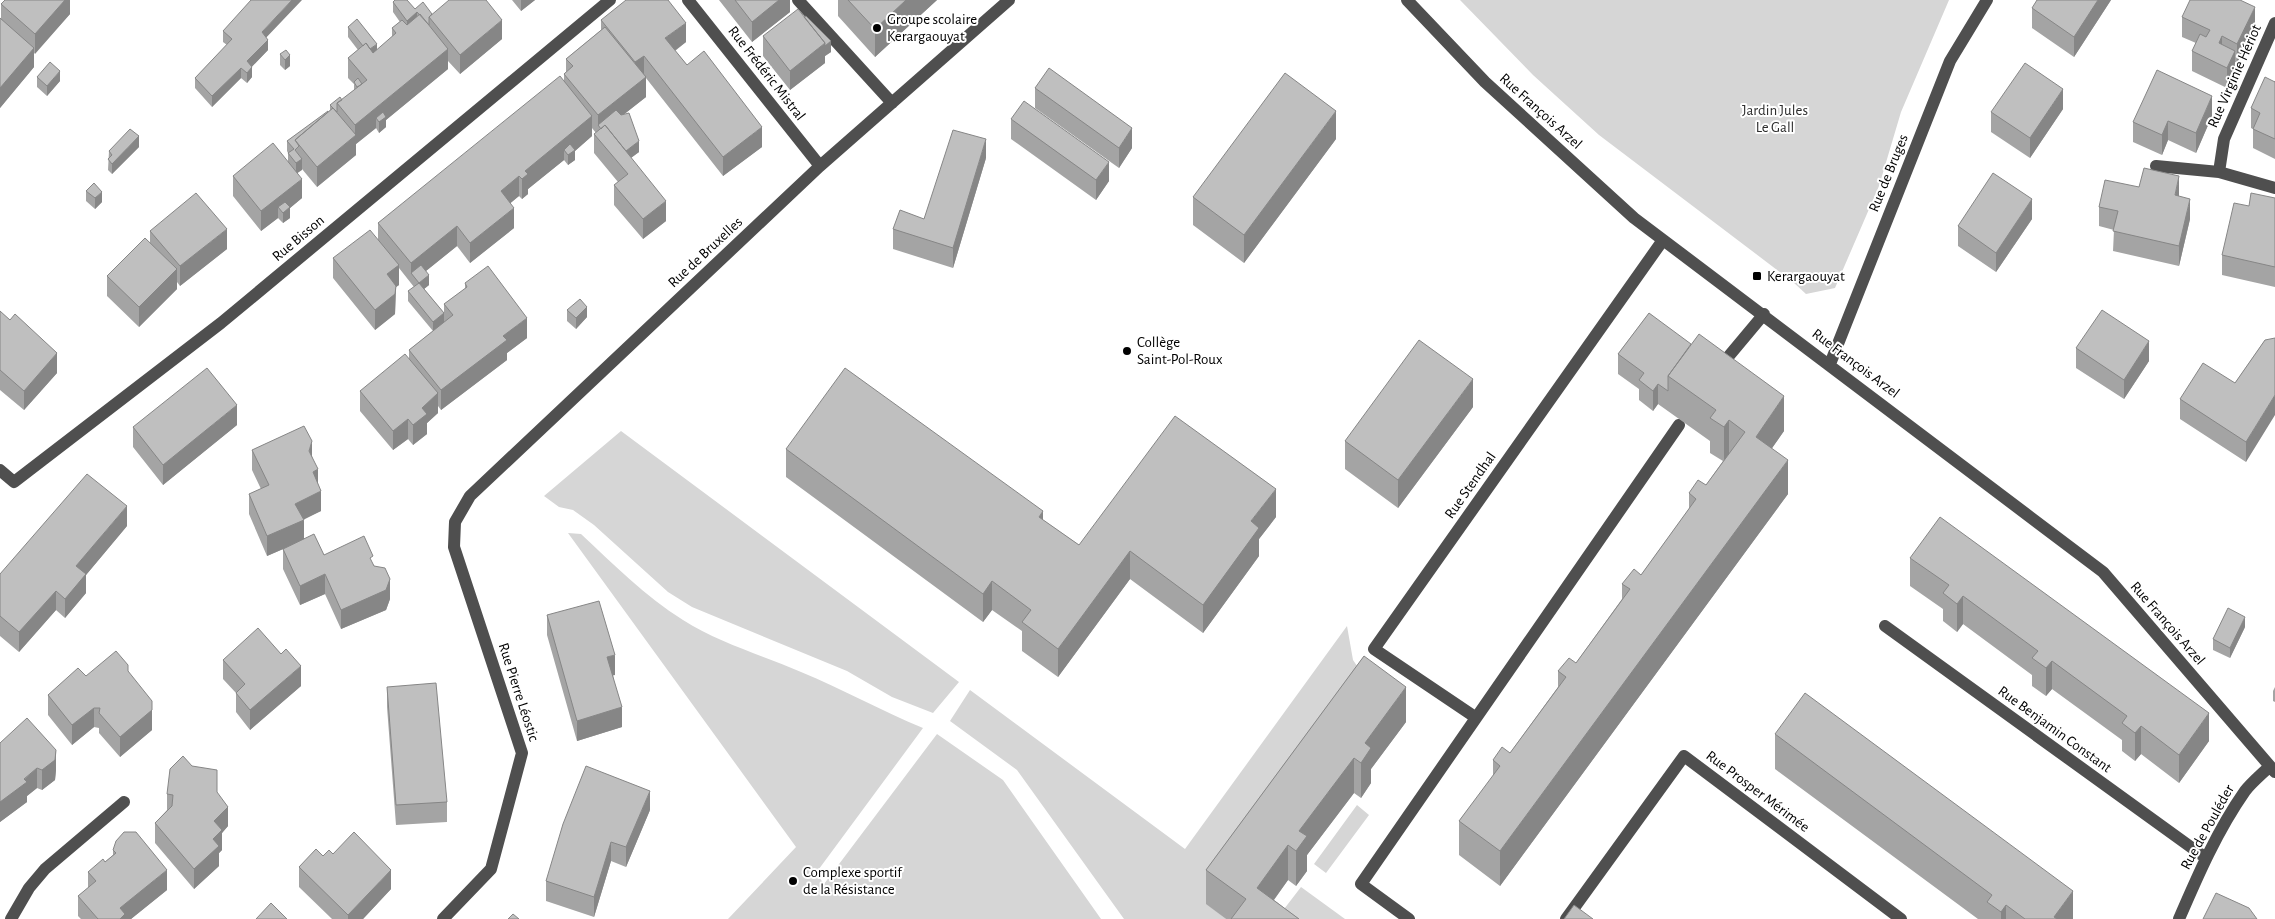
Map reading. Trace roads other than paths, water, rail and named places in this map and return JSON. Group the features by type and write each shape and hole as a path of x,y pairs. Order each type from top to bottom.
{"street":[{"name":"Rue Bisson","path":"0,470 14,482 221,323 610,0"},
{"name":"Rue Frédéric Mistral","path":"688,0 820,166"},
{"path":"798,0 892,103"},
{"name":"Rue de Bruxelles","path":"454,547 455,522 470,496 820,166 1009,0"},
{"name":"Rue François Arzel","path":"1407,0 1485,82 1634,218 1764,314 2103,572 2272,769"},
{"name":"Rue de Bruges","path":"1830,364 1950,61 1987,0"},
{"name":"Rue Virginie Hériot","path":"2219,172 2224,139 2275,23"},
{"path":"2156,166 2219,172 2275,188"},
{"name":"Rue Stendhal","path":"1475,718 1374,649 1663,240"},
{"path":"1717,371 1764,314"},
{"path":"1408,919 1361,884 1678,425"},
{"name":"Rue Pierre Léostic","path":"443,919 491,869 522,753 454,547"},
{"name":"Rue Benjamin Constant","path":"1885,626 2206,858"},
{"name":"Rue Prosper Mérimée","path":"1566,919 1684,756 1900,919"},
{"name":"Rue de Pouléder","path":"2179,919 2206,858 2246,789 2272,769"},
{"path":"11,919 29,888 44,869 124,802"}],"place":[{"name":"Groupe scolaire Kerargaouyat","path":"877,28"},
{"name":"Kerargaouyat","path":"1757,276"},
{"name":"Collège Saint-Pol-Roux","path":"1127,351"},
{"name":"Complexe sportif de la Résistance","path":"793,881"}],"park label":[{"name":"Jardin Jules Le Gall","path":"1775,118"}]}
